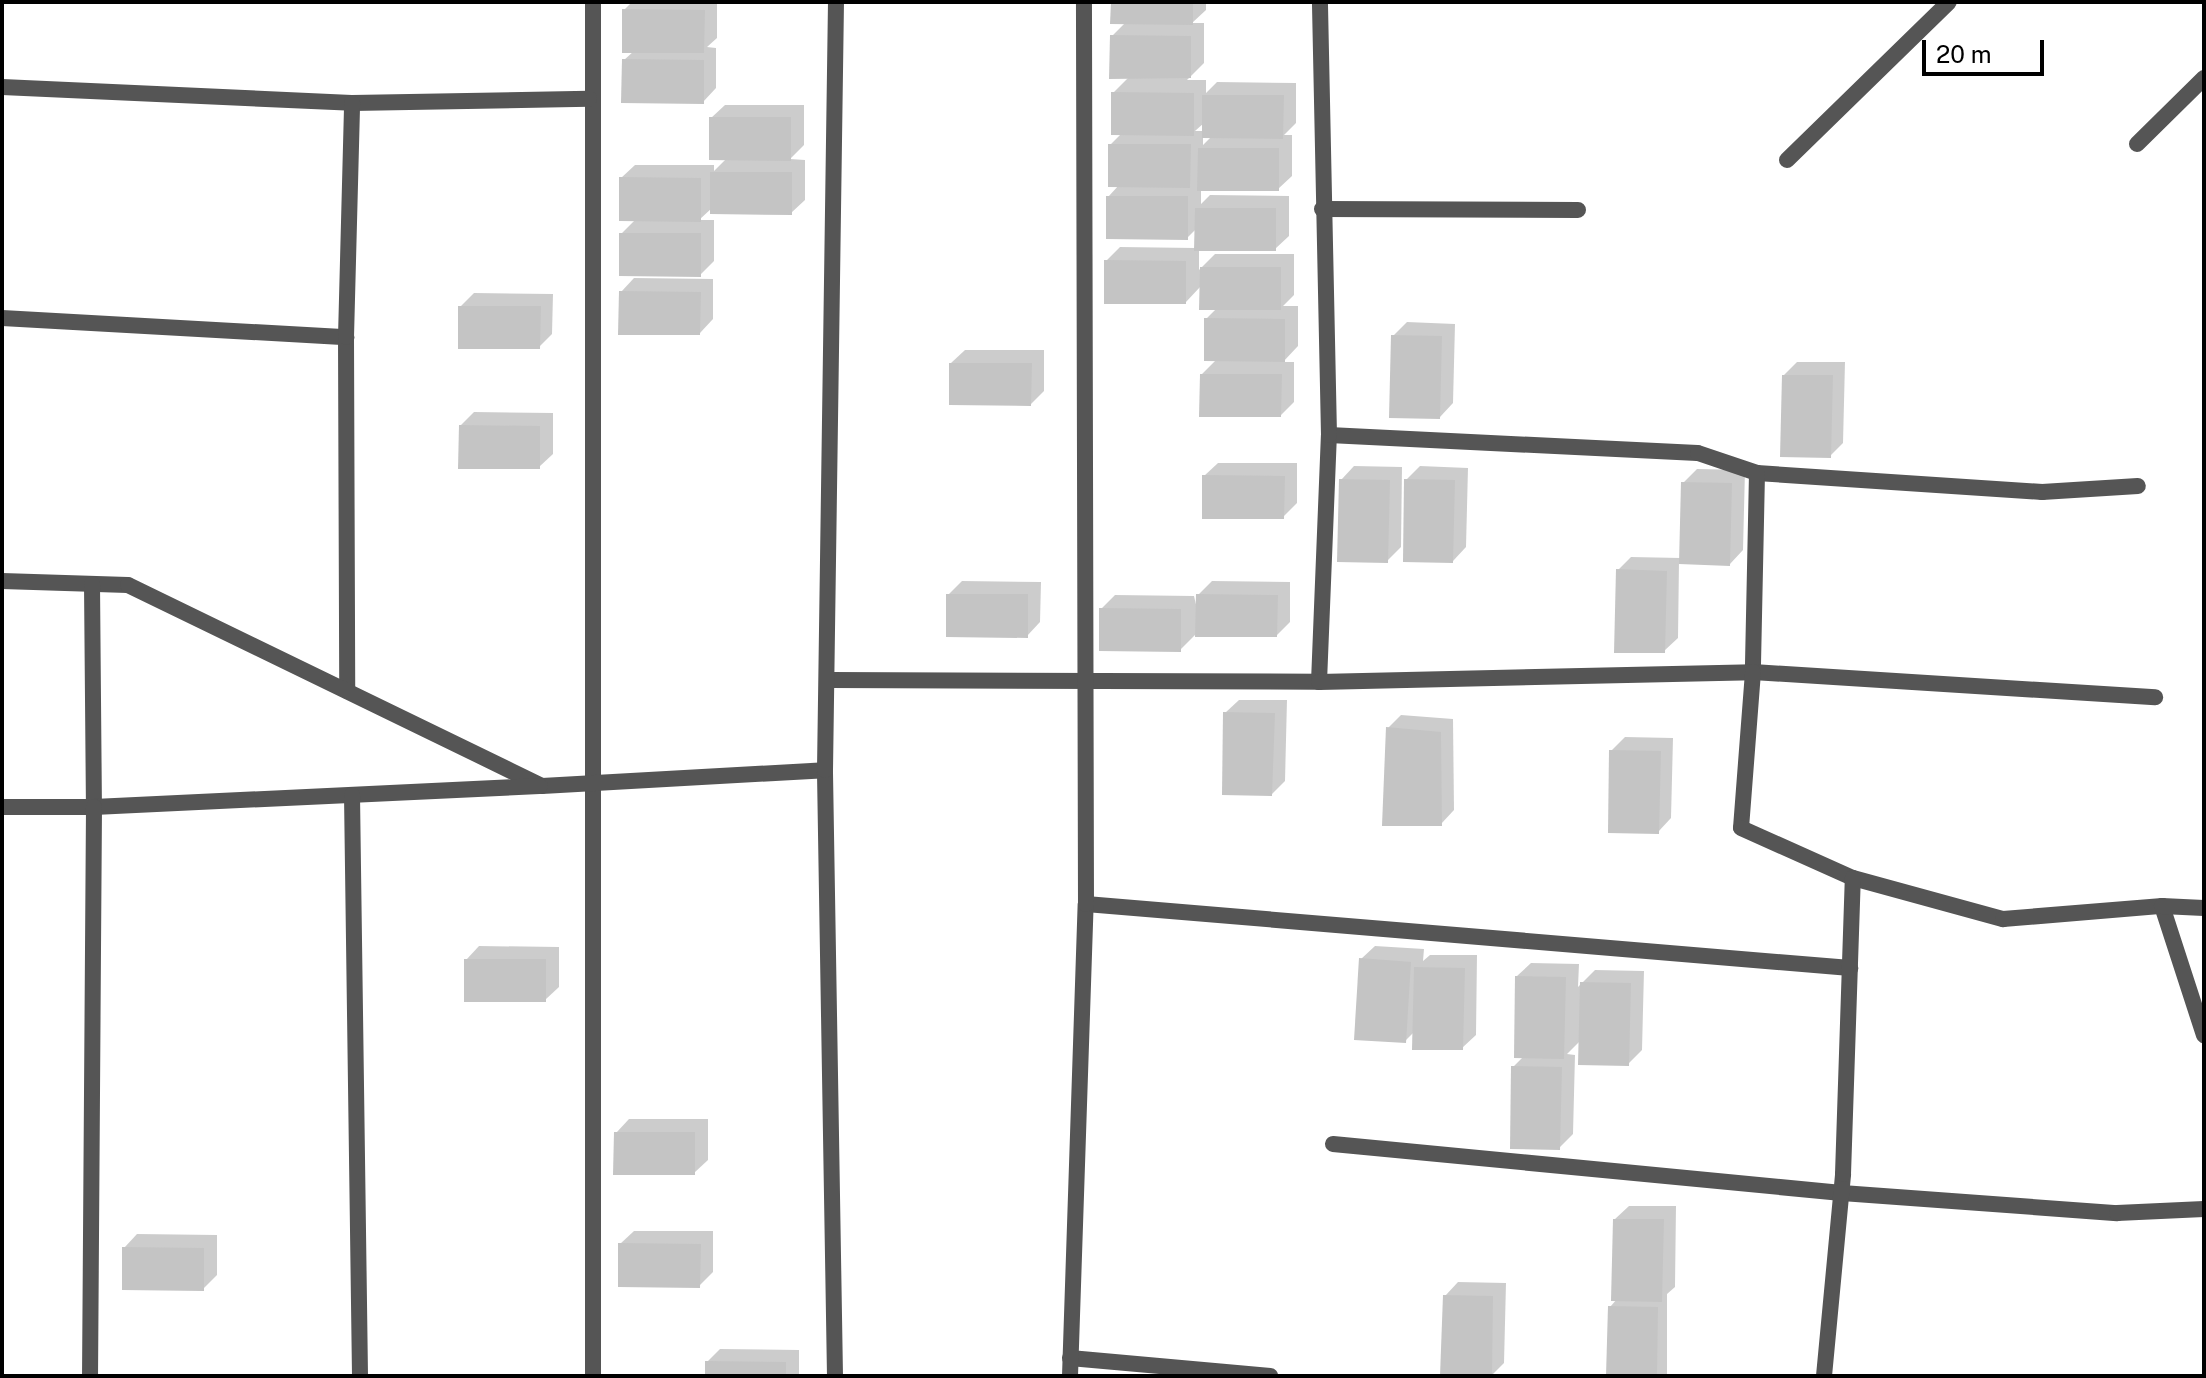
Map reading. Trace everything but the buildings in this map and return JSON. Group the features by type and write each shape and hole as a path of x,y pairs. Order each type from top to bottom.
{"street":[{"path":"593,2 589,99 593,1376"},
{"path":"835,1376 825,770 830,680 836,2"},
{"path":"1070,1376 1086,904 1084,2"},
{"path":"1319,682 1329,435 1320,2"},
{"path":"1787,160 1949,2"},
{"path":"2137,144 2204,78"},
{"path":"2,87 352,103 589,99"},
{"path":"347,691 346,337 352,103"},
{"path":"1322,209 1578,210"},
{"path":"2,318 346,337"},
{"path":"1329,435 1698,453 1757,473 2042,492 2138,486"},
{"path":"1757,473 1753,672 1741,828 1853,878 2003,919 2162,906 2204,908"},
{"path":"2,581 128,585 542,786"},
{"path":"90,1376 94,807 92,584"},
{"path":"830,680 1319,682 1753,672 2155,697"},
{"path":"2,807 94,807 825,770"},
{"path":"352,795 360,1376"},
{"path":"1824,1376 1842,1193 1853,878"},
{"path":"1086,904 1850,968"},
{"path":"2162,906 2204,1035"},
{"path":"1333,1144 1842,1193 2117,1213 2204,1209"},
{"path":"1070,1358 1270,1376"}]}
